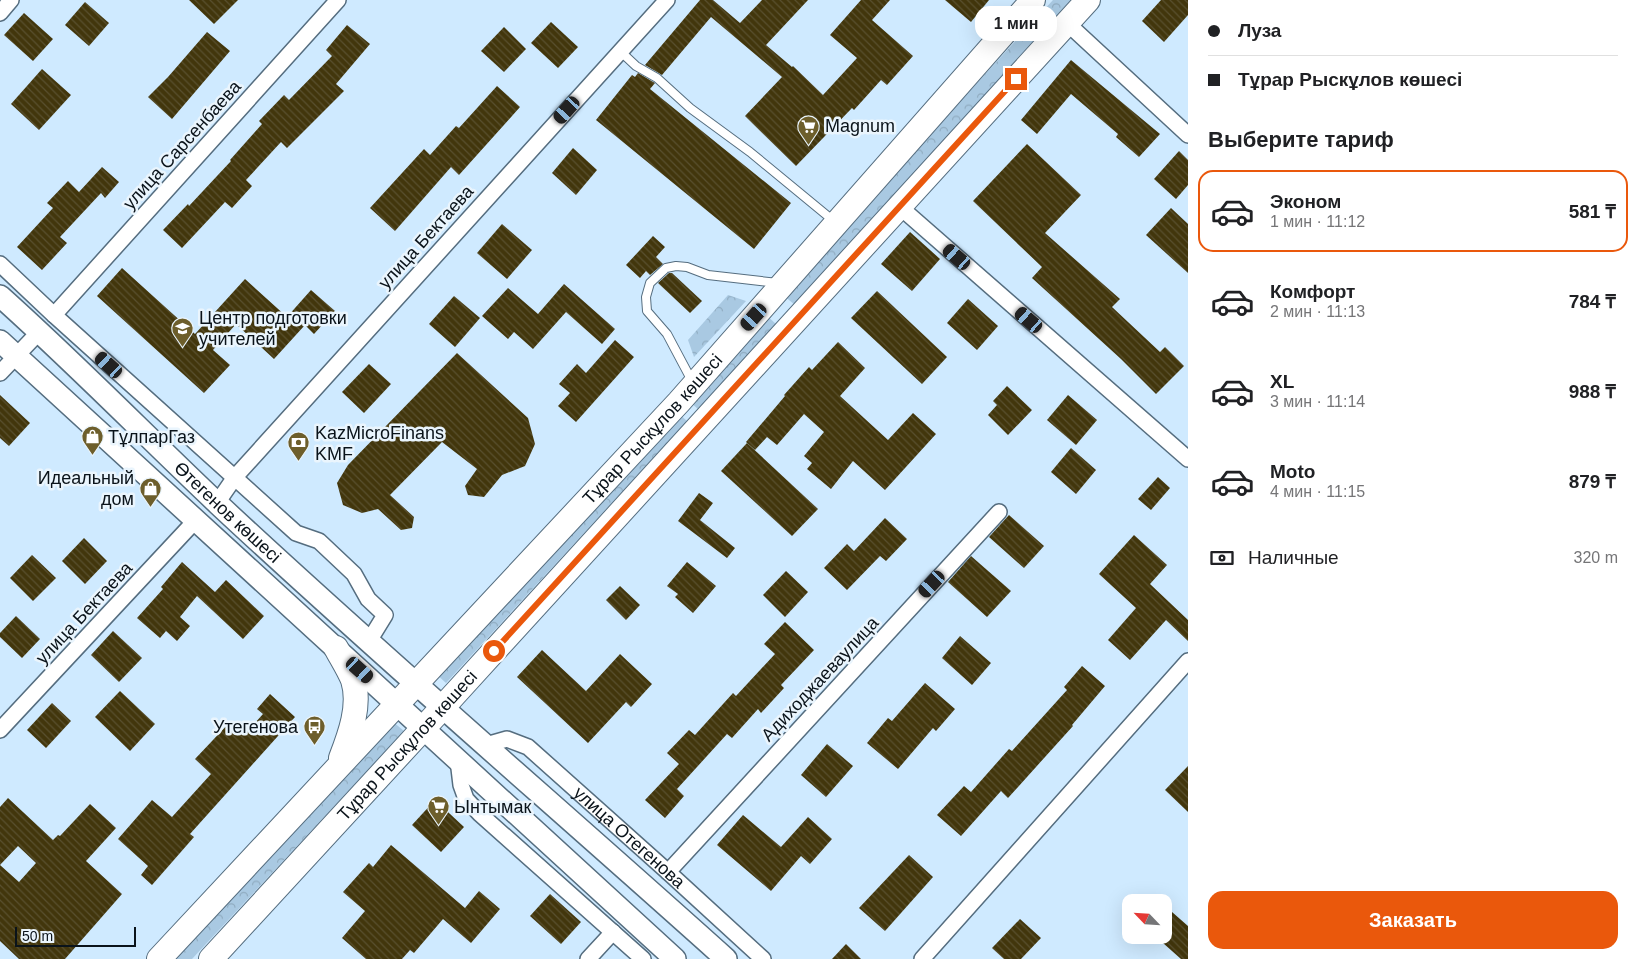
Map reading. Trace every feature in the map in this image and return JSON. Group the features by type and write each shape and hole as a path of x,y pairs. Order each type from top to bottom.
{"main road":[{"name":"Тұрар Рыскұлов көшесі","path":"159,959 678,402 1033,0"},
{"name":"Тұрар Рыскұлов көшесі","path":"211,959 1088,0"},
{"name":"Өтегенов көшесі","path":"0,296 40,331 217,503 443,707"},
{"path":"765,304 792,324"},
{"name":"Өтегенов көшесі","path":"0,341 423,728"},
{"path":"678,402 702,423"},
{"path":"336,648 353,681 356,706 349,738 338,766"},
{"name":"улица Отегенова","path":"443,707 726,959"},
{"path":"423,728 675,959"}],"street":[{"path":"0,13 12,0"},
{"name":"улица Сарсенбаева","path":"54,315 338,0"},
{"name":"улица Бектаева","path":"217,503 235,477 667,0"},
{"path":"1067,23 1188,135"},
{"path":"900,207 1188,459"},
{"path":"0,264 296,533 319,541 354,574 368,599 385,615 369,641"},
{"path":"0,373 40,331"},
{"name":"Адиходжаеваулица","path":"668,872 999,512"},
{"name":"улица Бектаева","path":"0,730 195,521"},
{"path":"922,959 1188,662"},
{"name":"улица Отегенова","path":"486,745 507,738 528,747 763,959"},
{"path":"458,760 461,785 466,799 480,814 643,959"},
{"path":"588,959 613,932"}],"lane":[{"path":"620,51 636,66 657,78 690,108 750,152 836,223"},
{"path":"694,384 667,334 647,311 646,297 650,283 666,268 676,266 687,267 708,275 783,284"}],"green space":[{"path":"1053,0 1071,0 795,305 783,295"},
{"path":"728,295 746,301 694,357 688,340"},
{"path":"766,315 776,324 699,410 689,401"},
{"path":"677,412 687,421 446,683 435,673"},
{"path":"392,721 404,731 192,959 171,959"}],"building":[{"path":"189,0 238,0 214,24"},
{"path":"700,0 713,0 740,23 762,0 808,0 766,45 793,66 823,95 857,58 830,35 861,0 890,0 872,20 913,56 887,85 881,80 854,110 852,108 796,166 745,116 782,77 711,17 662,75 645,65"},
{"path":"945,0 989,0 971,22"},
{"path":"1161,0 1188,0 1188,15 1164,42 1142,21"},
{"path":"85,2 109,23 89,46 65,25"},
{"path":"24,13 53,39 33,61 4,35"},
{"path":"551,22 578,47 558,68 531,43"},
{"path":"347,25 370,44 336,84 344,91 287,148 281,142 246,180 252,186 232,208 225,202 182,248 163,230 188,204 189,206 231,161 262,124 259,121 284,95 289,100 332,56 326,50"},
{"path":"504,27 526,49 504,72 481,51"},
{"path":"207,32 230,51 172,119 148,97"},
{"path":"1071,60 1160,134 1139,157 1116,137 1118,134 1071,94 1037,134 1021,120"},
{"path":"42,69 71,95 39,130 11,104"},
{"path":"638,73 655,83 650,89 791,203 754,249 596,120 632,75 635,77"},
{"path":"497,86 520,107 459,175 451,167 395,231 370,208 424,149 430,155 456,126 459,128"},
{"path":"1027,144 1081,195 1045,233 1120,299 1112,307 1160,352 1165,347 1184,366 1156,394 1121,359 1032,278 1042,267 973,201"},
{"path":"573,148 597,170 576,195 552,173"},
{"path":"1179,151 1188,160 1188,185 1176,199 1154,179"},
{"path":"102,167 119,182 105,198 101,193 60,237 67,243 42,270 17,247 53,208 47,203 68,181 79,192"},
{"path":"1171,208 1188,224 1188,273 1146,235"},
{"path":"502,224 532,250 507,279 477,253"},
{"path":"910,232 940,259 912,291 881,264"},
{"path":"653,236 665,247 656,257 663,264 650,275 646,271 640,278 626,265"},
{"path":"122,268 195,334 245,279 287,317 311,290 335,311 314,334 305,325 274,359 236,324 213,350 230,365 204,393 97,296"},
{"path":"669,273 672,273 702,301 690,313 658,283"},
{"path":"564,284 615,329 602,344 566,312 533,349 514,332 508,339 482,316 508,288 538,314"},
{"path":"877,291 947,357 922,384 851,318"},
{"path":"454,296 480,318 455,347 429,324"},
{"path":"968,299 998,326 977,350 947,323"},
{"path":"615,340 634,357 576,422 558,406 570,393 559,384 577,364 586,373"},
{"path":"838,342 865,368 840,396 888,440 913,413 936,434 885,490 853,461 831,489 807,469 812,463 804,456 824,432 804,414 777,445 767,437 755,450 746,442 809,367 812,370"},
{"path":"457,353 528,418 535,444 525,466 502,475 484,497 468,495 465,486 477,469 442,442 390,495 414,517 412,528 401,530 378,509 362,513 343,505 337,483 348,465"},
{"path":"369,364 391,384 364,413 342,392"},
{"path":"1007,386 1032,410 1008,435 988,415 997,405 993,401"},
{"path":"0,395 30,423 9,446 0,438"},
{"path":"1068,395 1097,420 1076,445 1047,420"},
{"path":"747,443 818,509 792,536 721,471"},
{"path":"1071,448 1096,470 1076,494 1051,472"},
{"path":"1158,477 1170,488 1151,510 1138,499"},
{"path":"699,493 713,503 700,520 735,548 727,558 678,521"},
{"path":"1009,515 1044,546 1024,568 989,537"},
{"path":"885,518 907,539 886,561 880,556 847,590 824,568 847,544 854,551"},
{"path":"1134,535 1167,565 1150,584 1188,620 1188,641 1166,620 1130,660 1108,640 1136,608 1099,574"},
{"path":"84,538 107,561 85,584 62,561"},
{"path":"32,555 56,578 33,601 10,578"},
{"path":"971,556 1011,591 987,617 948,582"},
{"path":"182,562 215,592 226,580 264,616 243,639 197,596 180,617 190,626 177,641 166,631 160,638 137,618 163,589 161,587"},
{"path":"687,562 716,586 693,613 675,597 678,594 667,586"},
{"path":"786,571 808,592 785,617 763,595"},
{"path":"620,586 640,605 626,620 606,600"},
{"path":"16,616 40,639 22,658 0,637 0,633"},
{"path":"785,622 814,650 781,685 784,688 761,713 758,709 732,738 727,734 677,789 684,796 665,818 645,800 679,764 667,753 689,730 695,735 733,693 736,696 775,654 764,644"},
{"path":"113,631 142,658 119,682 91,655"},
{"path":"960,636 991,663 972,685 942,658"},
{"path":"542,650 586,691 620,654 652,684 631,707 626,702 588,743 517,677"},
{"path":"1082,666 1105,686 1073,726 1008,798 1001,791 961,836 937,815 964,786 971,792 1009,749 1012,751 1067,690 1064,687"},
{"path":"925,683 955,709 936,731 933,728 898,769 867,743 888,718 892,721"},
{"path":"120,691 155,724 130,751 95,717"},
{"path":"270,694 295,717 190,834 194,837 152,885 141,875 148,866 118,839 152,800 172,817 211,774 195,759 230,722 244,735 263,714 257,709"},
{"path":"52,703 71,721 46,748 27,730"},
{"path":"827,744 853,766 826,797 801,775"},
{"path":"1188,766 1188,812 1165,790"},
{"path":"8,798 53,840 58,835 60,836 90,804 116,828 86,861 122,894 65,959 19,959 0,941 0,865 0,807","holes":["18,846 36,863 19,882 0,865"]},
{"name":"Ынтымак","path":"435,800 464,827 441,852 412,825"},
{"path":"743,815 781,847 808,817 832,839 810,864 801,856 771,891 717,845"},
{"path":"391,845 465,908 479,891 500,909 471,943 443,919 414,953 410,950 402,959 366,959 342,938 365,911 343,892 369,863 373,867"},
{"path":"909,855 933,877 885,931 859,908"},
{"path":"550,894 581,922 561,944 530,916"},
{"path":"1172,912 1188,926 1188,959 1181,959 1164,944 1172,944"},
{"path":"1020,919 1041,938 1021,959 1004,959 992,948"},
{"path":"846,944 861,959 832,959"}],"place":[{"name":"Magnum","path":"809,145"},
{"name":"Центр подготовки учителей","path":"183,347"},
{"name":"ТұлпарГаз","path":"92,456"},
{"name":"KazMicroFinans KMF","path":"299,462"},
{"name":"Идеальный дом","path":"150,507"},
{"name":"Утегенова","path":"314,746"},
{"name":"Ынтымак","path":"438,826"}],"route":[{"path":"494,651 1016,79"}]}
